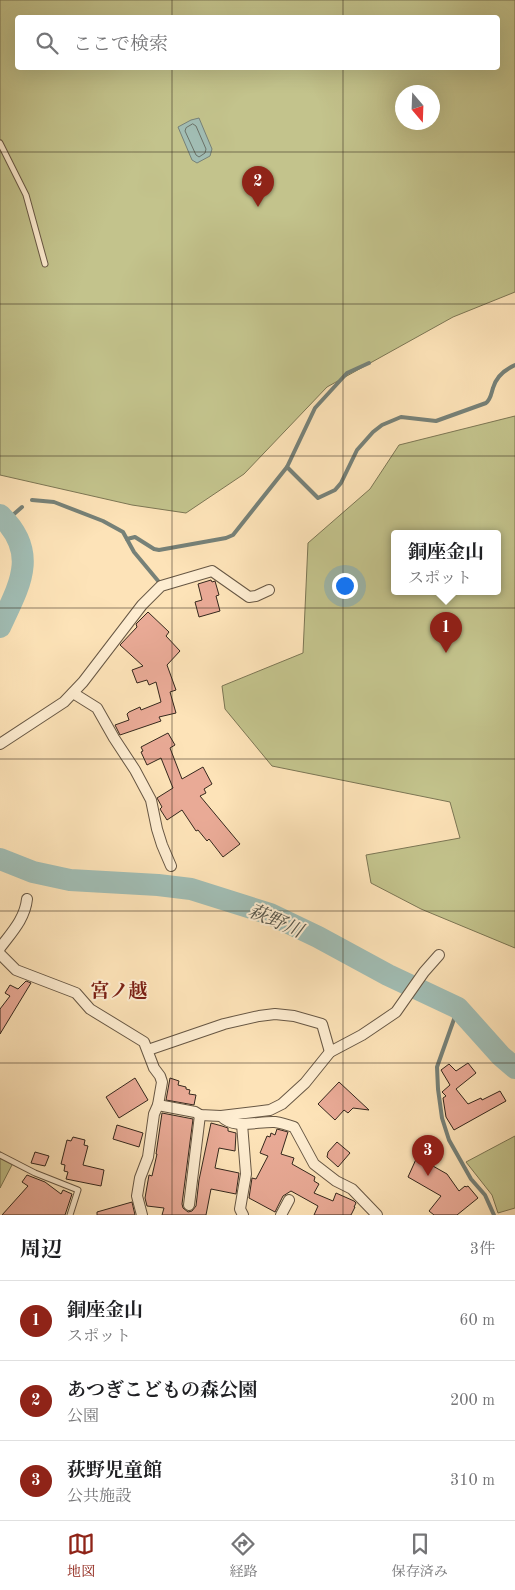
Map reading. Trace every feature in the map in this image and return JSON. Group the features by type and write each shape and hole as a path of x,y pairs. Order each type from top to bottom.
{"street":[{"path":"0,744 64,702 83,682 142,605 161,586 212,571 249,597 270,590"},
{"path":"73,693 97,708 135,770 151,800 157,829 171,866"},
{"path":"0,948 23,917 26,910 26,899"},
{"path":"0,954 16,970 76,993 90,1009 144,1042 162,1082 158,1105 154,1114 148,1157 140,1178 137,1196 142,1215"},
{"path":"158,1105 195,1112 200,1115 221,1116 270,1110 282,1104 306,1083 330,1052 362,1035 396,1012 439,954"},
{"path":"148,1050 224,1024 275,1014 294,1016 322,1024 330,1052"},
{"path":"189,1205 200,1115"},
{"path":"221,1116 225,1120 242,1124 274,1122 294,1127 314,1164 336,1181 352,1189 377,1215"},
{"path":"242,1124 246,1174 240,1209 243,1215"},
{"path":"280,1215 288,1200"},
{"path":"362,1215 367,1205"}],"lane":[{"path":"0,143 26,195 45,264"},
{"path":"0,1155 78,1190 70,1215"}],"green space":[{"path":"0,0 515,0 515,292 453,317 327,387 244,474 186,513 132,505 0,475"},
{"path":"515,416 515,948 421,909 371,883 366,855 460,838 450,802 272,766 225,709 222,686 303,653 308,543 370,489 399,445"},
{"path":"515,1136 515,1208 498,1213 492,1195 466,1162"},
{"path":"0,1157 13,1163 0,1188"}],"water":[{"path":"199,118 212,149 210,156 197,163 192,160 178,127"}],"building":[{"path":"211,580 212,582 215,581 219,595 216,596 220,611 199,617 195,602 202,600 198,584"},
{"path":"148,612 169,632 166,636 180,651 167,665 176,690 170,692 176,713 159,717 161,721 120,735 115,725 129,720 127,714 129,712 140,707 141,710 161,702 156,682 149,685 147,680 137,683 132,670 143,666 120,645"},
{"path":"168,733 175,745 170,748 182,779 203,767 212,784 204,789 206,793 200,796 240,844 223,857 209,839 207,841 198,830 196,831 182,810 167,820 160,809 162,807 157,798 173,788 161,758 147,765 141,752 143,751 141,747"},
{"path":"26,981 31,983 0,1034 0,1009 10,996 5,993 10,985 18,989"},
{"path":"468,1063 476,1073 456,1089 468,1104 481,1098 482,1100 500,1091 506,1101 454,1130 446,1117 443,1098 446,1096 442,1092 450,1085 441,1070 449,1064 456,1071"},
{"path":"135,1078 148,1100 119,1118 106,1097"},
{"path":"170,1078 179,1081 178,1085 190,1090 189,1094 196,1095 194,1105 166,1100"},
{"path":"339,1082 369,1110 353,1108 348,1113 344,1110 335,1120 318,1104"},
{"path":"162,1113 193,1119 182,1204 183,1208 188,1212 192,1211 196,1206 199,1180 211,1123 228,1128 228,1131 236,1133 235,1151 219,1148 215,1168 239,1173 236,1194 211,1189 206,1215 162,1215 164,1208 147,1206 145,1198 149,1175 152,1176 157,1154"},
{"path":"117,1125 143,1133 139,1147 113,1139"},
{"path":"277,1129 288,1132 281,1154 294,1158 292,1164 315,1177 314,1181 319,1184 314,1193 333,1201 336,1193 354,1201 356,1203 351,1215 314,1215 318,1206 291,1191 283,1196 275,1212 249,1198 252,1178 256,1179 268,1156 260,1153 267,1136 270,1137 271,1133 275,1135"},
{"path":"73,1137 85,1140 84,1145 88,1146 83,1165 104,1170 101,1186 66,1179 68,1172 64,1171 65,1165 61,1164 67,1140 71,1141"},
{"path":"337,1142 350,1153 338,1167 327,1157 328,1152"},
{"path":"35,1152 49,1156 45,1166 31,1163"},
{"path":"417,1157 447,1174 459,1191 468,1186 478,1198 457,1215 434,1215 429,1211 441,1196 408,1177"},
{"path":"27,1175 45,1182 61,1194 63,1190 72,1194 65,1215 2,1215 28,1186 22,1182"},
{"path":"132,1202 135,1215 97,1215 97,1212"}],"waterway":[{"path":"127,539 135,537 154,549 159,550 226,538 233,535 287,467 315,408 347,373 369,363"},
{"path":"287,467 318,498 335,490 341,483 357,450 382,425 401,417 436,421 486,403 490,398 498,377 515,365"},
{"path":"32,500 54,502 103,521 123,532 134,552 159,582"},
{"path":"6,521 22,507"},
{"name":"萩野川","path":"0,515 12,529 20,543 23,556 19,584 0,627"},
{"name":"萩野川","path":"0,859 33,872 70,880 158,885 191,889 270,914 318,937 388,975 458,1008 501,1056 515,1068"},
{"path":"458,1008 437,1067 442,1118 449,1140 471,1179 485,1195 494,1215"}],"place":[{"name":"あつぎこどもの森公園","path":"258,207"},
{"name":"銅座金山","path":"446,653"},
{"name":"荻野児童館","path":"428,1176"}],"district":[{"name":"宮ノ越","path":"119,990"}]}
